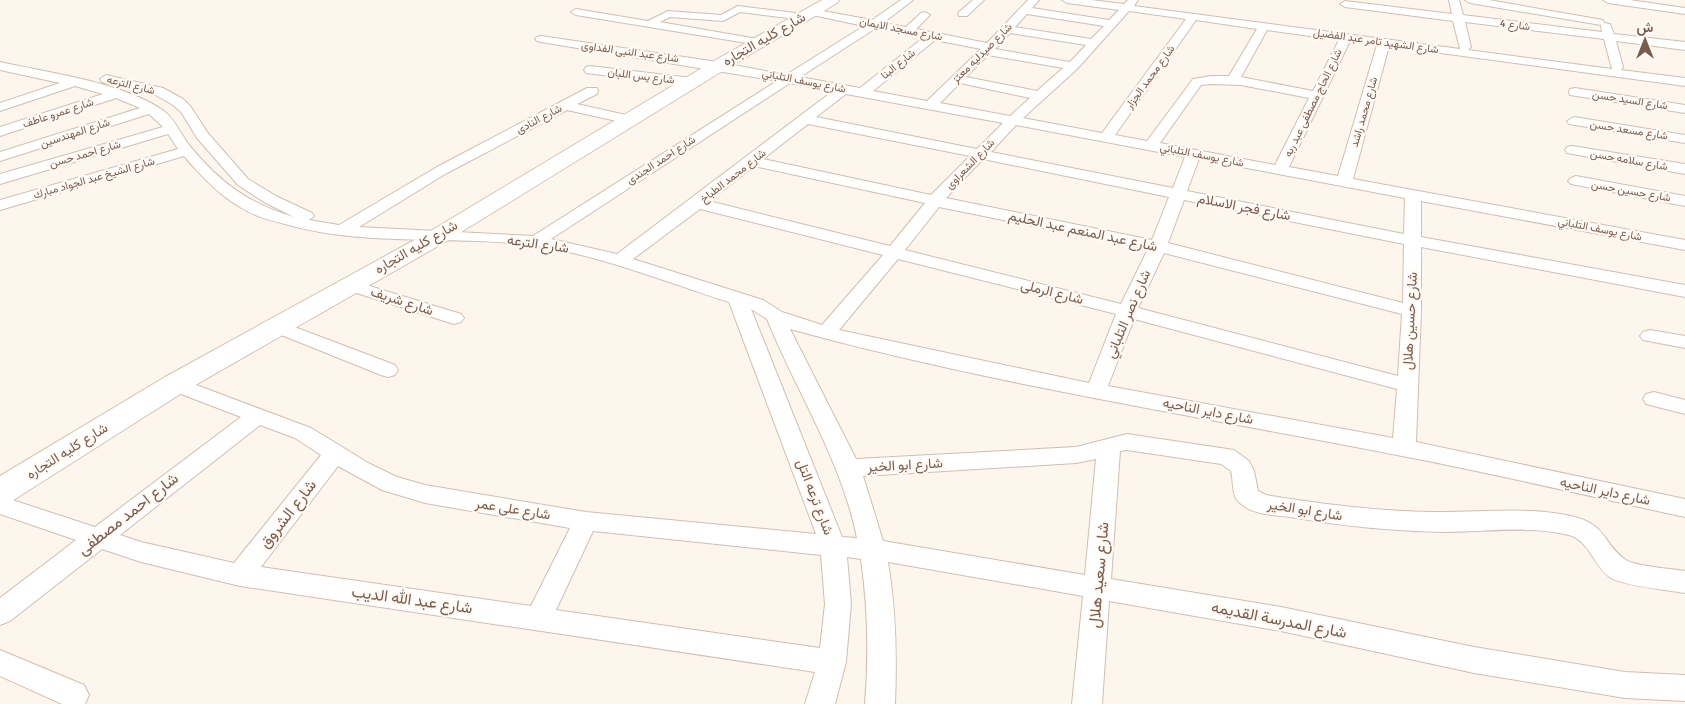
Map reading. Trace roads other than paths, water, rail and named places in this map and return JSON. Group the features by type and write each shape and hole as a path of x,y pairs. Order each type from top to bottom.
{"street":[{"name":"شارع كليه التجاره","path":"0,492 174,384 437,237 718,66 832,0"},
{"name":"شارع احمد الجندى","path":"536,241 787,78 874,24 908,0"},
{"path":"963,14 979,0"},
{"name":"شارع صيدليه معتز","path":"930,105 988,49 1034,0"},
{"name":"شارع الشهيد تامر عبد الفضيل","path":"1067,0 1343,18 1465,47 1685,76"},
{"name":"شارع الشهيد تامر عبد الفضيل","path":"1103,0 1193,17 1264,26 1343,18 1384,42 1685,82"},
{"path":"1454,0 1465,47"},
{"path":"1470,0 1501,2 1549,14 1605,22"},
{"path":"1549,0 1549,14"},
{"path":"1595,0 1610,36 1617,67"},
{"path":"1608,0 1685,11"},
{"name":"شارع الشعراوى","path":"826,333 935,201 1013,120 1073,66 1130,4"},
{"name":"شارع مسجد الايمان","path":"649,24 668,14 723,18 738,9 808,14 909,30 988,49 1073,66"},
{"path":"1024,10 1112,24"},
{"path":"576,12 759,42"},
{"path":"909,30 925,15"},
{"name":"شارع محمد الجزار","path":"1106,138 1193,17"},
{"name":"شارع 4","path":"1343,18 1459,18 1685,46"},
{"name":"شارع الحاج مصطفى عبد ربه","path":"1280,170 1316,96 1343,18"},
{"path":"1233,80 1264,26"},
{"path":"1007,29 1093,43"},
{"name":"شارع البنا","path":"863,92 933,36"},
{"name":"شارع عبد النبى الفداوى","path":"541,39 718,66"},
{"name":"شارع محمد راشد","path":"1344,182 1384,42"},
{"name":"شارع الترعه","path":"0,56 147,88 168,96 186,110 202,135 243,182 270,199 338,230"},
{"name":"شارع الترعه","path":"0,66 115,94 151,109 160,115 187,151 220,184 239,199 264,213 295,223 338,230 536,241 620,260 737,298"},
{"name":"شارع يوسف التلباني","path":"718,66 1685,245"},
{"name":"شارع يس اللبان","path":"590,70 692,82"},
{"path":"9,79 28,73"},
{"path":"956,79 1041,96"},
{"path":"1150,146 1197,82 1233,80 1316,96"},
{"path":"0,107 72,83"},
{"name":"شارع محمد الطباخ","path":"620,260 844,89"},
{"name":"شارع النادى","path":"338,230 442,170 592,91"},
{"name":"شارع السيد حسن","path":"1575,92 1685,109"},
{"name":"شارع عمرو عاطف","path":"0,132 115,94"},
{"path":"564,105 630,120"},
{"name":"شارع المهندسين","path":"0,157 151,109"},
{"name":"شارع فجر الاسلام","path":"804,119 1414,241 1685,290"},
{"name":"شارع مسعد حسن","path":"1574,121 1685,139"},
{"name":"شارع احمد حسن","path":"0,179 170,129"},
{"name":"شارع سلامه حسن","path":"1572,150 1685,169"},
{"name":"شارع الشيخ عبد الجواد مبارك","path":"0,205 187,151"},
{"name":"شارع نصر التلباني","path":"1096,391 1128,311 1158,246 1194,154"},
{"name":"شارع عبد المنعم عبد الحليم","path":"752,161 935,201 1158,246 1412,311"},
{"name":"شارع حسين حسن","path":"1576,181 1685,201"},
{"name":"شارع حسين هلال","path":"1404,448 1412,311 1413,195"},
{"name":"شارع الرملى","path":"697,203 1128,311 1407,385"},
{"name":"شارع شريف","path":"350,285 454,318"},
{"name":"شارع داير الناحيه","path":"737,298 756,304 775,316 826,333 1096,391 1404,448 1685,508"},
{"name":"شارع ترعه التل","path":"737,298 833,546 838,604 832,662 820,704"},
{"path":"775,316 784,339 848,468 863,507 874,550 881,605 883,667 880,704"},
{"path":"276,326 388,370"},
{"path":"1650,336 1685,342"},
{"path":"755,346 759,341 767,338 776,337 784,339"},
{"name":"شارع على عمر","path":"174,384 303,433 390,484 426,494 586,521 874,550"},
{"path":"1654,399 1685,406"},
{"name":"شارع احمد مصطفى","path":"0,613 257,416"},
{"name":"شارع ابو الخير","path":"848,468 1076,455 1127,442 1233,458 1242,467 1246,495 1260,503 1376,520 1524,522 1574,526 1593,537 1612,565 1621,571 1685,582"},
{"name":"شارع سعيد هلال","path":"1087,704 1109,446"},
{"name":"شارع الشروق","path":"240,575 336,453"},
{"name":"شارع عبد الله الديب","path":"0,505 141,552 240,575 832,662"},
{"path":"539,618 586,521"},
{"name":"شارع المدرسة القديمه","path":"874,550 1281,619 1474,660 1625,685 1685,688"},
{"path":"0,663 74,694"}]}
